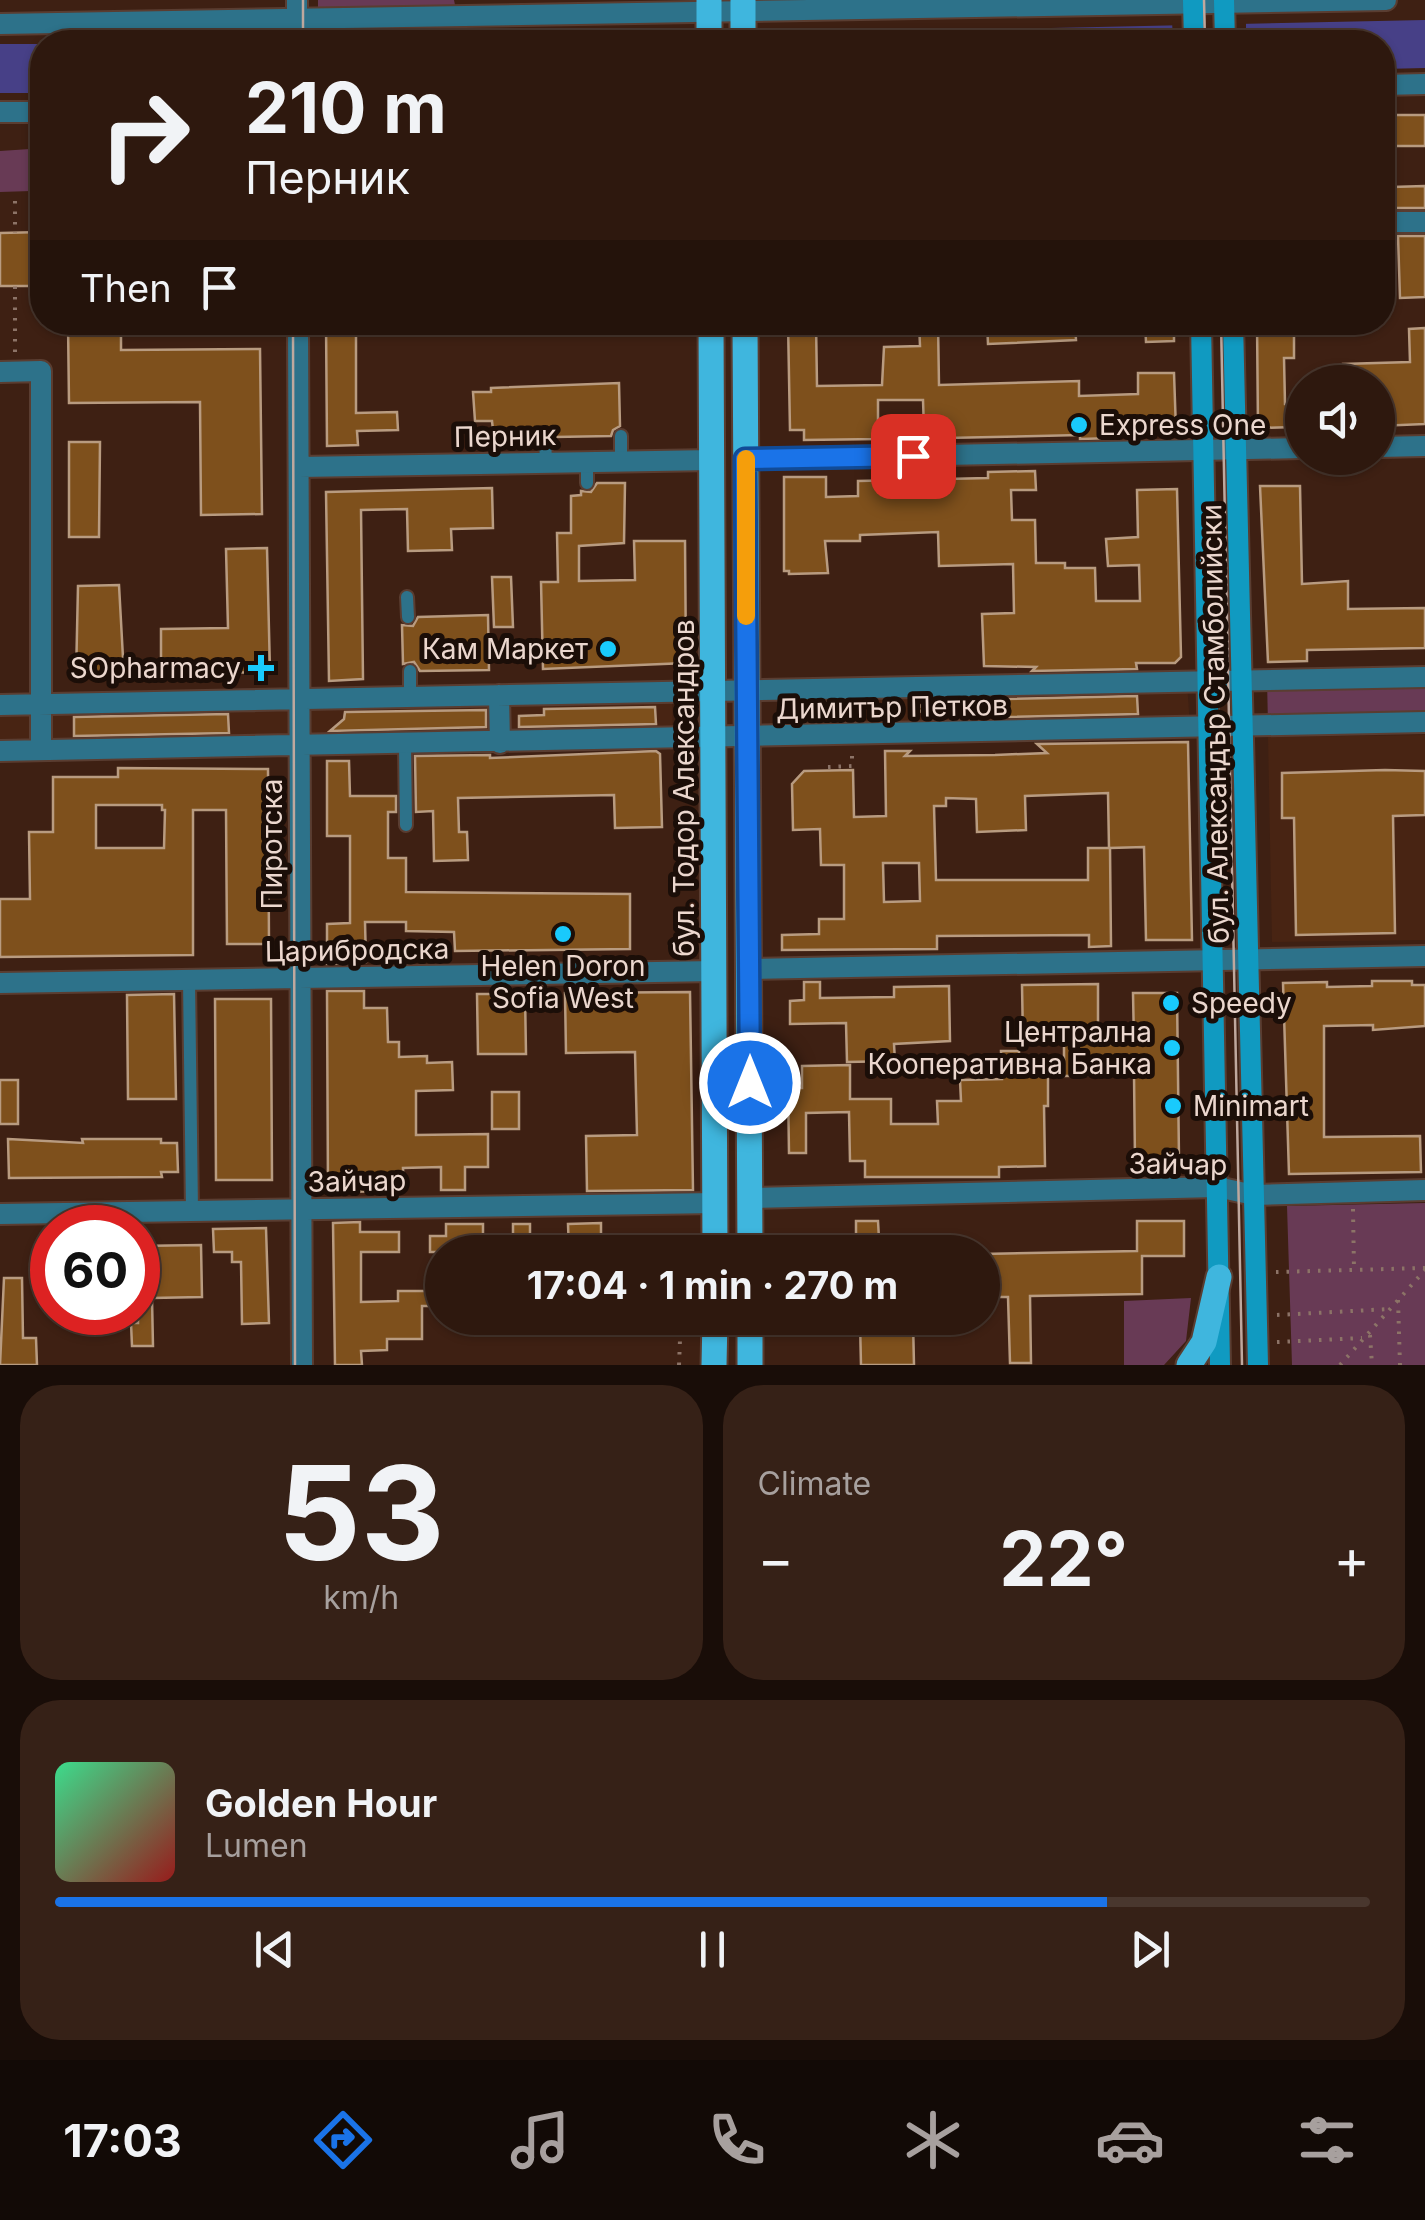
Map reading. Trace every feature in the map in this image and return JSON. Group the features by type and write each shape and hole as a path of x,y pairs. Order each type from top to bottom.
{"main road":[{"path":"1224,5 1225,30"},
{"name":"бул. Тодор Александров","path":"712,335 715,1235"},
{"path":"745,335 750,1235"},
{"name":"бул. Александър Стамболийски","path":"1201,335 1220,1365"},
{"name":"бул. Александър Стамболийски","path":"1233,335 1258,1365"},
{"path":"1189,1365 1204,1342 1218,1277"},
{"path":"710,1335 714,1365"},
{"path":"750,1335 750,1365"}],"street":[{"path":"0,24 743,19 1386,0"},
{"path":"1395,85 1425,84"},
{"path":"0,112 30,112"},
{"path":"1395,222 1425,222"},
{"name":"Пиротска","path":"298,335 302,1365"},
{"path":"8,372 41,371 41,750"},
{"path":"1395,447 1425,446"},
{"path":"745,459 1285,448"},
{"name":"Перник","path":"299,468 546,463 587,472 621,462 712,460"},
{"name":"Димитър Петков","path":"0,706 1425,677"},
{"path":"500,695 500,743"},
{"name":"Димитър Петков","path":"0,751 1425,722"},
{"path":"750,969 1425,956"},
{"name":"Царибродска","path":"0,983 715,971"},
{"name":"Зайчар","path":"750,1198 1217,1188 1254,1195 1425,1190"},
{"name":"Зайчар","path":"0,1214 716,1202"}],"lane":[{"path":"620,436 621,462"},
{"path":"544,438 546,463"},
{"path":"407,598 408,617"},
{"path":"410,672 410,696"},
{"path":"405,745 406,825"},
{"path":"189,980 192,1211"}],"path":[{"path":"15,200 15,233"},
{"path":"8,372 15,286"},
{"path":"828,766 852,766"},
{"path":"1352,1192 1354,1270"},
{"path":"1276,1272 1425,1269"},
{"path":"1340,1365 1425,1269"},
{"path":"1398,1300 1400,1365"},
{"path":"1277,1314 1390,1309"},
{"path":"1277,1342 1368,1335"},
{"path":"1368,1335 1372,1365"},
{"path":"680,1340 680,1365"}],"shaded area":[{"path":"318,0 454,0 455,5 318,8"},
{"path":"1425,20 1425,68 1395,69 1395,30 958,30"},
{"path":"0,44 30,44 30,93 0,93"},
{"path":"30,149 30,191 0,192 0,151"},
{"path":"1425,677 1425,722 1268,725 1267,680"},
{"path":"1187,682 1190,727 780,737 779,691"},
{"path":"672,696 673,733 0,747 0,711"},
{"path":"1425,735 1425,940 1272,942 1268,737"},
{"path":"1425,1203 1425,1365 1292,1365 1287,1206"},
{"path":"1191,1298 1186,1341 1164,1365 1124,1365 1124,1301"}],"pier":[{"path":"1246,18 1246,30 1172,30 1172,20"}],"building":[{"path":"1395,115 1425,115 1425,146 1395,146"},
{"path":"1425,186 1425,208 1395,208 1395,187"},
{"path":"30,232 30,286 0,286 0,233"},
{"path":"1398,236 1425,236 1425,297 1400,298"},
{"path":"1425,328 1425,424 1395,425 1395,365 1343,364 1410,362 1409,329"},
{"path":"68,335 121,335 121,350 260,349 262,514 201,515 200,402 69,403"},
{"path":"326,335 356,335 356,413 397,412 398,430 357,431 358,445 327,446"},
{"path":"788,335 816,335 817,386 882,385 884,347 920,346 920,335 938,335 939,385 1079,381 1079,396 1138,394 1138,373 1174,373 1176,430 1121,431 1115,438 946,438 946,429 924,430 923,400 878,400 878,439 804,440 804,430 790,430"},
{"path":"988,335 1076,335 1076,340 988,344"},
{"path":"1146,335 1174,335 1174,341 1146,342"},
{"path":"1257,335 1294,335 1294,358 1284,358 1285,427 1258,428"},
{"path":"619,383 620,426 611,436 555,437 546,427 539,429 535,438 494,439 492,421 475,421 473,392"},
{"path":"69,442 100,442 99,537 69,537"},
{"path":"1035,471 1036,490 1011,490 1012,520 1035,520 1036,563 1095,568 1096,601 1140,601 1139,565 1108,566 1106,539 1138,537 1137,490 1177,489 1181,657 1175,663 1136,663 1137,669 1032,671 1036,667 984,666 982,614 1014,613 1013,564 939,566 938,532 860,535 860,541 825,541 828,573 784,571 784,477 826,477 826,497 858,496 858,481 988,478 988,472"},
{"path":"597,483 625,483 624,543 579,546 579,581 635,580 634,541 685,541 686,663 543,669 541,582 558,582 557,533 571,533 571,496 591,492"},
{"path":"1260,486 1300,486 1302,584 1348,581 1348,609 1425,608 1425,648 1307,650 1307,661 1268,662"},
{"path":"492,488 493,528 451,529 452,550 408,551 407,509 361,510 363,679 329,681 326,492"},
{"path":"267,548 270,672 161,674 161,629 228,628 226,549"},
{"path":"492,577 511,577 513,627 494,627"},
{"path":"119,585 124,676 76,677 78,586"},
{"path":"488,615 489,670 420,671 414,662 403,664 402,625 413,626 418,617"},
{"path":"1137,696 1138,714 1009,717 1001,710 994,717 982,717 974,710 967,718 955,718 947,710 940,718 928,718 918,709 925,701 941,700 947,706 952,700 967,700 974,706 980,700 994,699 1001,705 1006,699"},
{"path":"848,702 848,719 785,721 784,703"},
{"path":"655,707 656,724 519,727 519,716 544,715 544,709"},
{"path":"486,710 486,727 330,731 344,719 345,712"},
{"path":"228,714 229,733 74,736 74,717"},
{"path":"1188,742 1192,940 1146,940 1144,847 1110,848 1111,946 1089,947 1089,935 937,936 937,949 782,950 782,935 819,934 819,919 844,919 844,865 821,865 820,829 793,830 792,784 804,771 853,770 854,817 886,816 885,751 910,751 905,756 1047,753 1037,744","holes":["1108,793 1109,848 1088,848 1088,880 936,880 934,806 946,806 946,798 976,799 977,832 1026,830 1025,796","883,863 919,863 920,901 884,902"]},
{"path":"656,751 660,754 662,827 615,828 614,795 458,798 459,832 467,832 468,860 434,861 433,811 416,812 415,756 490,758"},
{"path":"327,761 349,761 350,796 396,796 396,812 388,812 388,858 406,858 406,892 630,894 630,949 455,951 454,932 406,931 406,922 365,922 366,962 327,964 327,924 350,923 350,836 327,836"},
{"path":"118,768 268,769 269,944 227,944 226,810 193,810 193,955 0,957 0,899 30,899 29,832 53,832 53,777 118,777","holes":["96,805 162,805 164,848 96,848"]},
{"path":"1425,771 1425,815 1393,816 1395,933 1296,935 1294,818 1282,818 1282,773"},
{"path":"1372,981 1412,981 1412,985 1425,985 1425,1026 1373,1030 1373,1025 1324,1026 1324,1137 1420,1136 1421,1172 1289,1174 1283,983 1372,986"},
{"path":"804,982 820,982 820,998 894,997 894,987 949,986 950,1041 894,1044 895,1061 847,1062 846,1023 790,1024 790,1001 804,1000"},
{"path":"1098,984 1098,1044 1134,1044 1133,993 1177,993 1179,1159 1135,1160 1134,1075 1064,1076 1064,1038 1023,1039 1022,985"},
{"path":"327,991 364,991 364,1008 387,1008 388,1042 399,1042 399,1057 427,1056 427,1063 452,1062 453,1090 416,1091 416,1135 488,1134 488,1167 465,1167 465,1190 441,1190 441,1167 403,1168 404,1191 328,1192"},
{"path":"690,992 693,1190 587,1191 586,1136 637,1135 635,1052 566,1053 565,993"},
{"path":"174,994 176,1099 128,1099 127,995"},
{"path":"477,994 525,994 526,1054 478,1054"},
{"path":"215,999 271,999 272,1180 216,1180"},
{"path":"1001,1051 1019,1051 1019,1077 1048,1076 1045,1166 999,1167 999,1177 865,1177 865,1161 850,1161 849,1112 806,1113 806,1153 789,1153 788,1088 802,1088 802,1066 850,1065 850,1099 891,1099 891,1124 938,1124 937,1101 961,1101 960,1080 1002,1079"},
{"path":"0,1080 18,1080 18,1124 0,1124"},
{"path":"492,1092 519,1092 519,1129 492,1129"},
{"path":"8,1139 83,1143 82,1139 161,1139 161,1143 177,1143 178,1172 161,1172 162,1177 9,1178"},
{"path":"856,1221 878,1221 879,1235 856,1235"},
{"path":"1137,1221 1184,1221 1184,1256 1142,1256 1142,1294 1030,1296 1031,1363 1010,1363 1008,1297 1000,1297 1000,1254 1137,1251"},
{"path":"360,1222 360,1232 399,1232 399,1252 361,1252 361,1302 398,1301 398,1291 425,1291 422,1339 387,1339 387,1350 361,1351 362,1365 335,1365 333,1223"},
{"path":"601,1223 601,1235 568,1235 568,1224"},
{"path":"446,1224 483,1224 483,1235 446,1235"},
{"path":"513,1224 530,1224 530,1235 513,1235"},
{"path":"266,1228 269,1323 242,1324 241,1262 232,1262 232,1252 214,1252 213,1229"},
{"path":"201,1245 202,1297 160,1298 160,1246"},
{"path":"4,1278 22,1278 23,1338 36,1338 37,1365 0,1365"},
{"path":"132,1335 153,1335 153,1346 132,1346"},
{"path":"860,1335 913,1335 914,1365 861,1365"}],"tram line":[{"path":"303,0 303,30"},
{"path":"1204,0 1205,30"},
{"path":"293,335 295,1365"},
{"path":"1221,335 1242,1365"}],"slow traffic":[{"path":"746,459 746,616"}],"place":[{"name":"Express One","path":"1079,425"},
{"name":"Кам Маркет","path":"608,649"},
{"name":"SOpharmacy","path":"261,668"},
{"name":"Helen Doron Sofia West","path":"563,934"},
{"name":"Speedy","path":"1171,1003"},
{"name":"Централна Кооперативна Банка","path":"1172,1048"},
{"name":"Minimart","path":"1173,1106"}],"route":[{"path":"750,1083 745,459 913,456"}]}
